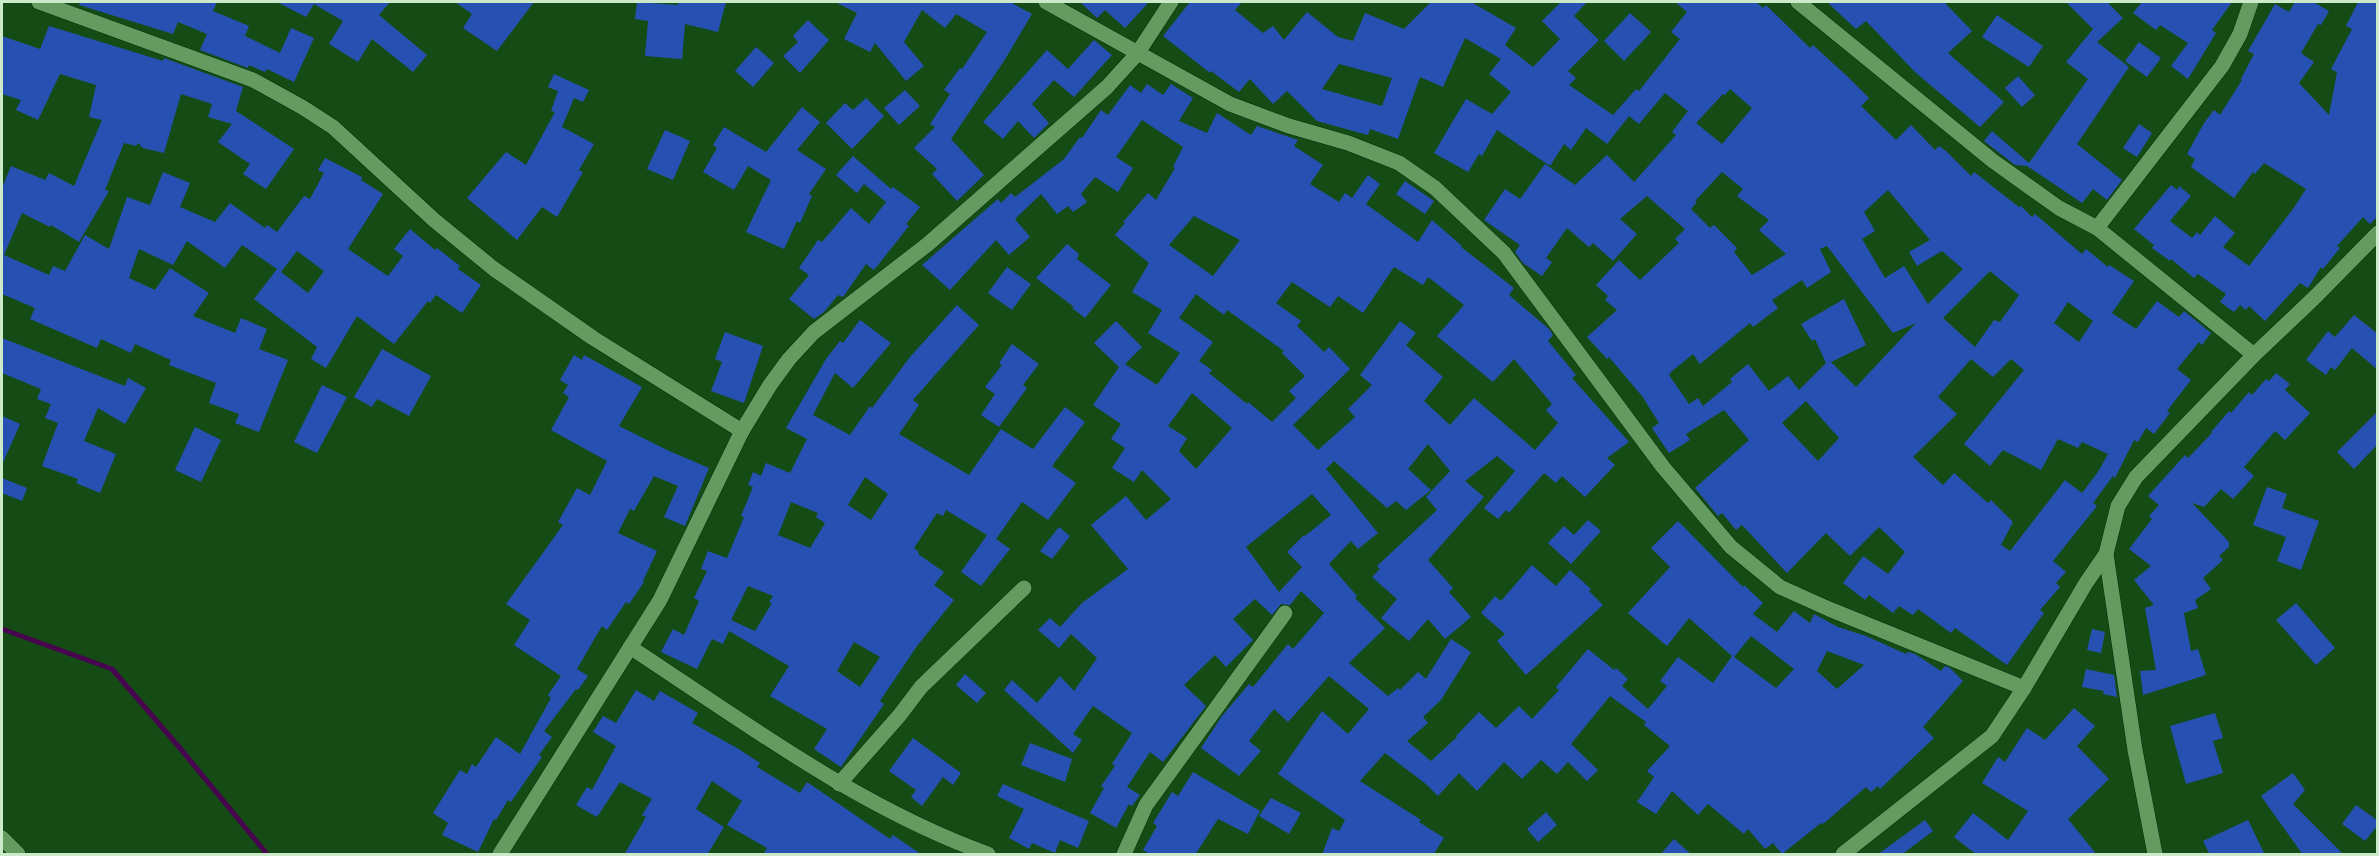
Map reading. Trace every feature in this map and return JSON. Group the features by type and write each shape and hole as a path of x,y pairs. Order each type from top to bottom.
{"street":[{"path":"39,2 254,80 302,107 333,127 434,220 494,269 593,338 742,431"},
{"path":"1046,2 1230,104 1289,126 1348,143 1399,163 1435,188 1504,253 1663,467 1731,547 1780,587 2024,688"},
{"path":"500,855 660,600 742,431 776,377 814,332 928,244 1107,87 1137,54 1171,2"},
{"path":"1798,2 1993,161 2059,208 2097,228 2254,355"},
{"path":"2097,228 2222,66 2240,34 2251,2"},
{"path":"1843,855 1992,736 2106,554 2118,506 2136,477 2254,355 2378,233"},
{"path":"2106,554 2135,750 2156,853"},
{"path":"839,784 899,716 921,687 1024,588"},
{"path":"1124,855 1146,805 1285,613"},
{"path":"630,647 839,784 959,850 988,855"},
{"path":"2,838 18,855"}],"building":[{"path":"80,2 217,2 213,11 249,26 245,36 280,53 291,28 314,38 294,82 267,69 265,72 249,65 248,68 200,50 207,34 178,22 173,34 79,5"},
{"path":"277,2 390,2 379,15 427,55 413,72 372,39 358,62 329,44 343,21 314,4 306,17"},
{"path":"455,2 534,2 497,51 463,28 472,14"},
{"path":"637,2 678,5 678,2 726,2 718,32 685,24 682,59 645,56 648,21 635,19"},
{"path":"835,2 1010,2 1032,14 1004,61 951,139 984,175 957,201 932,174 937,169 914,148 935,127 930,124 950,94 944,90 960,68 962,69 987,32 956,14 945,28 922,10 904,42 924,66 906,81 875,43 870,52 844,39 857,13"},
{"path":"1080,2 1149,2 1125,28 1105,10 1097,18"},
{"path":"1190,2 1242,2 1235,10 1263,33 1273,26 1284,40 1307,12 1338,37 1353,41 1365,13 1404,29 1431,2 1471,2 1516,28 1505,45 1533,67 1560,39 1542,21 1561,2 1587,2 1574,16 1599,40 1568,71 1576,78 1569,85 1613,115 1636,89 1639,91 1680,39 1671,32 1687,12 1675,2 1756,2 1763,8 1766,5 1810,48 1813,45 1847,76 1869,98 1861,106 1896,140 1911,125 1935,150 1939,146 1971,176 1974,172 2019,207 2021,206 2032,217 2035,214 2082,254 2086,249 2108,267 2109,265 2134,281 2112,313 2136,329 2157,301 2179,317 2184,311 2211,333 2202,345 2199,342 2177,369 2191,380 2167,411 2170,413 2154,434 2146,428 2138,442 2134,440 2115,478 2113,476 2093,503 2097,506 2053,561 2066,572 2056,583 2060,587 2040,610 2044,613 2007,665 1955,628 1951,633 1918,609 1913,615 1899,606 1893,613 1869,595 1865,600 1843,583 1863,556 1888,574 1905,552 1879,527 1850,556 1826,533 1787,573 1742,525 1736,530 1722,513 1718,516 1695,488 1749,440 1724,410 1686,434 1690,440 1669,453 1652,428 1659,423 1642,396 1609,357 1607,359 1587,337 1617,310 1605,300 1608,296 1596,285 1619,260 1640,280 1679,243 1675,239 1685,229 1647,196 1620,219 1637,234 1613,261 1593,243 1589,247 1567,228 1546,258 1552,262 1542,276 1523,263 1515,252 1520,245 1484,220 1505,189 1520,199 1545,164 1575,185 1607,155 1634,182 1676,135 1672,132 1688,111 1665,93 1639,124 1629,116 1607,144 1586,128 1571,150 1564,144 1550,166 1497,130 1482,156 1479,154 1468,172 1434,153 1466,99 1492,114 1511,92 1489,74 1501,59 1465,38 1443,87 1420,77 1398,139 1370,129 1368,135 1317,121 1287,91 1273,104 1250,79 1239,92 1211,71 1210,73 1163,36","holes":["1339,64 1392,78 1382,106 1322,89","1730,89 1752,108 1722,144 1696,123 1723,94 1725,95","1722,172 1743,189 1737,196 1769,220 1759,230 1786,254 1752,275 1734,252 1737,248 1714,225 1710,228 1691,209 1697,202 1695,201","1888,190 1930,240 1909,252 1917,266 1942,251 1963,269 1928,304 1904,266 1885,278 1862,239 1875,231 1864,212","1827,246 1893,333 1916,323 1856,387 1831,362 1866,345 1844,299 1801,324 1812,341 1815,339 1826,363 1799,390 1788,376 1769,391 1748,364 1730,379 1732,382 1703,406 1698,398 1689,404 1669,375 1671,372 1693,354 1700,364 1750,323 1753,327 1778,308 1772,300 1802,280 1807,288 1831,272 1820,249","1990,271 2019,295 2000,322 1994,320 1975,347 1943,318","2068,302 2093,321 2079,342 2054,323","1971,359 1993,377 2011,359 2024,370 1964,444 1990,466 2003,450 2041,470 2058,439 2078,448 2082,442 2108,454 2082,493 2065,480 2010,551 2001,545 2013,522 1991,500 1988,503 1954,473 1943,485 1913,457 1957,414 1938,397","1806,401 1839,438 1818,461 1782,423"]},
{"path":"1827,2 1944,2 1972,31 1948,53 2004,102 1980,127 1915,72 1866,21 1856,29"},
{"path":"2066,2 2107,2 2123,18 2097,42 2129,67 2077,144 2122,180 2107,200 2093,189 2082,203 2027,166 2015,165 1984,141 1992,131 2029,163 2088,79 2066,62 2093,29"},
{"path":"2142,2 2232,2 2212,30 2216,33 2188,79 2171,66 2188,43 2160,25 2156,30 2133,13"},
{"path":"2295,2 2313,2 2329,11 2321,25 2318,24 2301,53 2314,62 2299,83 2329,115 2337,72 2331,69 2352,29 2346,26 2358,2 2378,2 2378,216 2370,224 2363,217 2337,246 2340,248 2323,269 2321,267 2308,288 2300,283 2265,321 2249,306 2246,310 2240,305 2234,312 2220,302 2226,294 2198,274 2194,278 2171,259 2170,261 2152,248 2154,245 2134,229 2171,185 2177,190 2179,186 2191,196 2170,221 2192,238 2197,232 2200,235 2215,216 2235,233 2223,247 2249,266 2293,209 2306,189 2264,163 2255,174 2253,172 2234,198 2191,167 2195,159 2187,154 2204,123 2214,110 2220,115 2242,80 2254,54 2248,51 2275,4 2289,12"},
{"path":"1630,13 1651,32 1624,61 1604,41"},
{"path":"1997,15 2043,46 2029,67 1982,37"},
{"path":"808,20 829,40 800,73 783,56 798,42 793,36"},
{"path":"49,26 163,61 164,58 243,87 236,111 294,149 266,189 243,174 250,164 218,142 232,124 208,117 212,104 181,94 164,153 143,148 138,143 136,146 124,143 105,190 109,191 79,242 51,225 50,227 22,213 4,255 49,275 53,266 65,271 85,235 109,249 127,197 150,205 163,172 190,183 180,207 215,222 230,203 265,228 267,225 277,232 304,196 310,199 324,173 318,170 325,158 362,177 361,180 383,194 348,249 388,276 403,256 394,249 410,229 435,250 437,248 460,266 458,269 481,285 462,313 436,295 430,303 428,301 394,344 357,316 326,368 311,359 317,347 254,299 277,269 242,245 225,268 187,241 173,265 139,249 129,278 155,290 170,268 209,293 193,316 235,333 241,318 267,329 259,349 288,360 259,432 235,423 239,414 209,403 216,383 169,365 171,360 135,344 131,353 101,339 97,348 30,319 35,308 2,294 2,188 11,166 45,180 49,173 74,186 102,120 89,117 96,85 60,74 38,120 16,110 21,100 2,94 2,36 40,49","holes":["297,251 324,271 308,293 281,272"]},
{"path":"1094,40 1112,55 1074,97 1054,80 1032,104 1049,123 1034,138 1018,121 1003,139 983,122 1047,50 1068,69"},
{"path":"2139,42 2161,58 2147,77 2125,61"},
{"path":"756,47 774,63 753,87 735,71"},
{"path":"554,74 589,90 583,102 574,98 562,127 594,144 579,170 583,172 557,217 542,207 517,240 467,198 506,152 526,165 555,112 551,111 558,91 548,87"},
{"path":"2018,76 2035,95 2022,107 2005,88"},
{"path":"1147,84 1163,95 1171,84 1193,98 1179,121 1207,133 1217,113 1251,135 1257,126 1298,140 1294,146 1323,165 1310,184 1339,202 1345,193 1352,198 1368,175 1380,184 1366,204 1418,242 1432,220 1461,247 1514,288 1509,295 1549,329 1553,335 1548,341 1576,375 1572,378 1629,442 1607,458 1615,465 1585,497 1562,476 1556,483 1544,473 1509,513 1506,510 1498,519 1484,508 1515,471 1497,456 1465,481 1484,497 1428,560 1453,588 1449,592 1471,617 1445,639 1428,619 1409,641 1381,618 1397,599 1372,577 1380,569 1377,566 1437,510 1426,497 1450,471 1428,444 1408,469 1431,490 1406,510 1396,501 1387,508 1334,461 1326,469 1378,533 1358,549 1351,541 1329,564 1357,596 1355,598 1385,628 1349,663 1388,696 1398,688 1400,690 1418,672 1426,679 1451,639 1471,652 1441,700 1423,717 1428,723 1407,741 1431,761 1479,712 1496,728 1519,706 1532,719 1559,690 1556,687 1588,649 1628,679 1622,686 1648,709 1667,686 1660,681 1678,657 1713,683 1732,656 1689,618 1667,646 1628,613 1670,567 1651,548 1678,521 1743,587 1744,585 1763,603 1753,614 1777,632 1794,611 1810,623 1814,614 1838,627 1866,636 1906,654 1908,652 1915,654 1941,671 1945,666 1950,668 1963,681 1923,727 1934,738 1880,789 1878,786 1871,792 1866,787 1823,824 1821,823 1782,854 1773,843 1765,849 1748,829 1744,834 1708,804 1698,815 1672,791 1656,814 1637,802 1654,777 1647,771 1670,746 1644,725 1646,722 1610,696 1571,744 1598,770 1587,781 1568,762 1557,774 1541,760 1522,779 1504,762 1477,791 1459,773 1438,796 1385,753 1360,781 1421,820 1419,822 1444,838 1433,855 1322,855 1332,828 1339,831 1345,820 1278,774 1322,711 1348,734 1369,709 1329,676 1288,722 1274,709 1249,741 1261,751 1239,776 1201,748 1222,716 1249,684 1253,687 1288,644 1293,649 1324,613 1301,591 1290,605 1281,604 1272,615 1255,599 1233,619 1253,640 1226,667 1215,655 1184,685 1206,706 1163,762 1150,752 1127,787 1140,795 1132,806 1129,804 1116,828 1090,813 1104,788 1101,786 1115,766 1112,764 1132,733 1093,706 1073,734 1082,740 1073,753 1004,690 1012,680 1037,703 1060,676 1074,691 1097,658 1071,634 1059,648 1038,630 1050,618 1060,627 1082,603 1128,569 1091,525 1126,496 1146,520 1171,499 1142,470 1134,482 1112,468 1125,448 1111,439 1121,424 1093,405 1119,367 1094,343 1116,321 1142,347 1125,364 1157,385 1180,353 1148,333 1162,310 1132,292 1149,263 1115,235 1148,193 1156,200 1175,168 1173,167 1183,147 1142,120 1116,157 1133,168 1118,192 1095,177 1081,194 1087,202 1073,212 1068,206 1057,214 1041,194 1015,219 1030,237 1009,255 996,240 950,290 922,265 998,199 1001,203 1011,193 1015,197 1064,159 1101,110 1108,115 1130,85 1141,93","holes":["1194,216 1240,240 1213,276 1169,245","1394,267 1423,285 1428,277 1464,305 1437,336 1493,382 1514,359 1552,404 1546,410 1558,423 1535,450 1474,398 1450,425 1424,401 1443,377 1406,345 1416,333 1400,321 1360,375 1372,385 1348,409 1355,417 1318,450 1293,425 1350,369 1329,347 1324,352 1297,326 1301,321 1276,303 1292,282 1330,307 1338,296 1363,313","1196,294 1224,315 1227,310 1284,351 1282,353 1305,376 1289,391 1296,398 1272,422 1209,373 1212,370 1199,361 1213,342 1179,318","1192,393 1232,428 1196,469 1179,451 1187,438 1168,426","1312,494 1331,515 1304,535 1287,552 1302,567 1279,592 1246,547","1751,636 1794,669 1776,688 1734,657","1827,651 1864,665 1837,689 1817,671"]},
{"path":"905,90 920,106 899,125 884,108"},
{"path":"866,98 884,116 852,149 826,123 845,103 853,110"},
{"path":"802,107 820,122 797,150 826,169 809,194 812,196 800,223 797,221 784,249 746,232 771,180 748,166 734,190 703,172 717,148 713,145 724,127 766,152"},
{"path":"2139,124 2152,133 2137,157 2123,148"},
{"path":"665,130 690,141 673,180 647,169"},
{"path":"853,156 891,189 893,187 920,207 906,224 909,226 874,270 866,264 843,297 838,295 824,312 814,319 789,299 809,275 799,268 818,240 822,242 851,208 869,224 886,202 864,184 857,193 836,175"},
{"path":"1405,181 1434,201 1425,214 1396,194"},
{"path":"1067,244 1079,254 1077,259 1111,285 1085,318 1036,278"},
{"path":"1007,267 1031,284 1012,310 988,293"},
{"path":"957,305 979,325 913,400 919,405 899,434 969,475 1001,429 1033,449 1065,407 1085,422 1052,466 1076,483 1048,520 1022,502 996,539 1010,549 981,586 961,572 987,535 946,510 943,516 937,513 914,548 919,552 918,554 944,572 934,585 954,600 917,646 880,701 884,704 841,767 814,749 827,729 770,696 789,666 729,631 723,644 712,639 697,669 661,652 673,629 684,635 699,601 694,598 707,571 701,569 708,551 727,558 744,517 741,516 753,487 748,485 753,472 761,476 766,463 790,473 807,439 786,428 826,359 840,341 843,343 860,320 891,343 853,388 835,373 813,415 850,435 870,406 872,408 910,357","holes":["865,477 888,494 871,520 848,505","791,502 818,513 816,517 825,523 810,548 778,535","748,586 773,596 769,602 772,603 755,631 731,620","854,642 880,657 860,687 837,671"]},
{"path":"2354,315 2378,334 2378,370 2352,348 2335,370 2331,367 2326,375 2306,360 2328,331 2335,337"},
{"path":"725,332 763,346 744,403 711,391 722,362 715,359"},
{"path":"2,338 125,386 128,378 146,388 125,424 98,408 84,441 116,454 100,493 76,483 78,479 42,466 58,423 45,418 51,404 37,399 41,389 2,373"},
{"path":"1012,344 1039,364 1023,385 1027,388 999,427 981,415 995,394 985,387 1002,365 999,363"},
{"path":"382,349 431,376 409,416 377,399 372,407 354,397"},
{"path":"574,355 582,360 584,355 642,387 619,426 709,468 685,526 664,517 678,486 654,476 634,511 630,509 618,533 657,551 644,582 629,604 626,602 607,630 602,626 577,669 588,676 544,731 552,737 539,755 542,757 511,802 508,800 496,820 494,819 478,852 442,835 448,823 433,813 460,770 467,774 472,764 476,767 496,737 520,754 551,698 548,695 561,676 514,645 530,620 506,604 563,525 558,522 577,488 590,495 607,461 551,430 569,397 563,393 568,385 560,380"},
{"path":"2276,373 2290,384 2285,390 2310,413 2285,440 2275,431 2244,467 2254,476 2233,499 2221,489 2204,507 2192,503 2229,542 2229,547 2219,556 2223,560 2203,578 2211,589 2195,600 2198,608 2184,613 2191,651 2198,649 2206,675 2143,695 2140,671 2156,670 2145,608 2154,605 2134,580 2151,566 2129,549 2152,519 2149,516 2159,505 2148,496 2185,455 2188,458 2212,433 2229,411 2231,413 2249,392 2252,395 2266,379 2269,381"},
{"path":"322,385 347,397 317,453 294,442"},
{"path":"2378,411 2378,444 2354,469 2337,452"},
{"path":"2,416 20,424 2,465"},
{"path":"195,427 221,440 201,482 175,470"},
{"path":"2,478 27,488 22,501 2,493"},
{"path":"2267,487 2287,494 2282,508 2319,521 2301,570 2277,561 2286,537 2253,525"},
{"path":"1588,520 1601,531 1571,564 1548,543 1564,526 1574,535"},
{"path":"1059,527 1070,536 1052,559 1040,551"},
{"path":"1532,565 1556,586 1570,570 1591,589 1589,591 1603,605 1526,675 1497,641 1505,634 1481,613 1495,596 1501,601"},
{"path":"2296,603 2335,648 2316,665 2276,620"},
{"path":"2092,629 2105,632 2101,653 2087,650"},
{"path":"2086,669 2114,675 2117,697 2103,694 2104,691 2082,687"},
{"path":"965,674 986,693 977,703 956,685"},
{"path":"636,690 654,701 660,691 698,713 692,723 760,763 757,767 800,793 807,782 890,839 893,835 922,855 763,855 767,848 727,825 742,801 712,781 696,809 724,827 707,855 624,855 646,817 642,815 652,799 620,782 597,817 576,805 587,787 592,790 616,746 593,732 603,716 616,723"},
{"path":"2074,708 2095,726 2077,746 2109,779 2068,819 2097,855 1977,855 1954,837 1973,813 2008,840 2028,811 1982,783 1998,757 2005,762 2027,728 2045,740"},
{"path":"2215,713 2223,738 2213,741 2223,773 2186,784 2170,726"},
{"path":"913,738 961,773 953,785 943,777 922,806 911,797 916,790 889,771"},
{"path":"1030,743 1072,759 1065,782 1021,765"},
{"path":"1193,772 1260,811 1248,834 1218,819 1195,855 1151,855 1143,850 1157,826 1153,823 1172,792 1178,796"},
{"path":"2293,773 2305,790 2293,804 2344,855 2303,855 2261,796"},
{"path":"1003,784 1089,821 1078,848 1060,840 1055,853 1032,843 1029,849 1009,838 1024,809 997,796"},
{"path":"1271,798 1301,813 1289,834 1259,816"},
{"path":"2356,805 2378,821 2378,825 2365,841 2342,824"},
{"path":"1546,812 1557,825 1538,842 1527,829"},
{"path":"1925,820 1933,831 1901,855 1877,855"},
{"path":"2248,820 2265,855 2210,855 2203,841"},
{"path":"1674,839 1692,855 1660,855"}],"waterway":[{"path":"2,629 112,669 267,854"}]}
